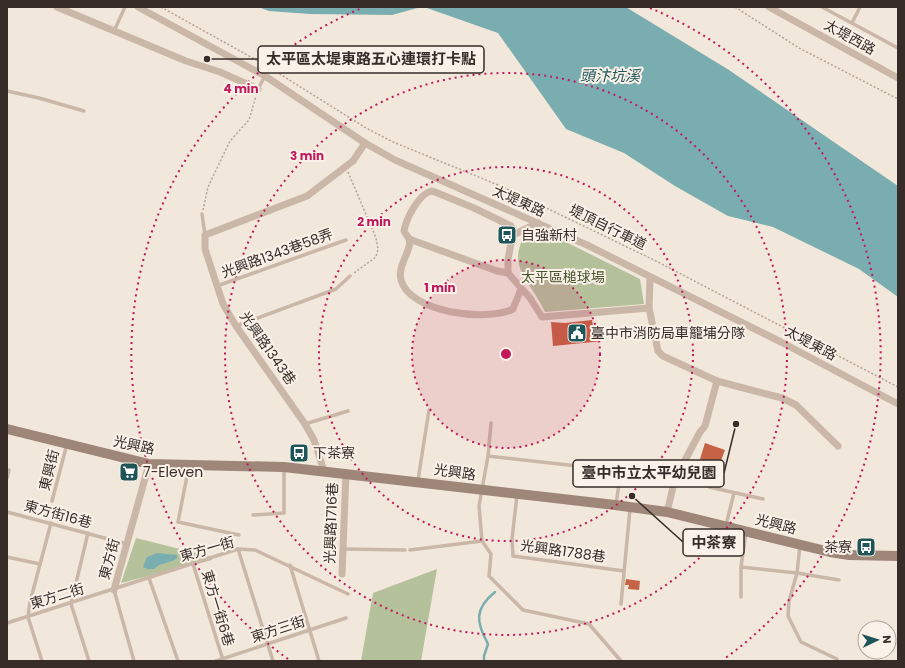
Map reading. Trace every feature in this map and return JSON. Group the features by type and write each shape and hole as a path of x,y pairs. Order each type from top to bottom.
{"main road":[{"name":"光興路","path":"7,429 149,464 284,467 324,470 616,505 667,512 848,555 898,556"}],"street":[{"path":"57,7 186,61 220,72 258,89"},
{"name":"太堤東路","path":"138,7 265,76 365,143 395,160 497,205 535,225 587,245 650,278 781,342 898,404"},
{"name":"太堤西路","path":"769,7 898,78"},
{"path":"206,235 307,196 321,187 345,165 353,161 365,143"},
{"path":"508,273 497,272 409,239 404,232 406,219 424,195 431,191 474,208 511,226 513,231 508,260 508,273 530,298 542,317 649,308"},
{"path":"512,236 535,225"},
{"name":"光興路1343巷","path":"206,235 205,249 216,287 223,304 236,326 305,424 314,440 324,470"},
{"path":"409,239 407,253 400,267 401,281 417,300 431,307 482,314 505,313 513,309 521,288"},
{"path":"650,278 649,308 658,351 663,356 717,381 782,398 796,405 838,446"},
{"path":"667,512 675,479 704,426 717,381"},
{"name":"東方街","path":"114,590 149,464"},
{"name":"光興路1716巷","path":"342,574 346,473"}],"lane":[{"path":"114,31 125,7"},
{"path":"822,7 898,48"},
{"path":"852,23 860,7"},
{"path":"258,89 265,76"},
{"path":"7,91 39,98 84,111"},
{"name":"光興路1343巷","path":"202,214 206,235"},
{"name":"光興路1343巷58弄","path":"216,287 346,240"},
{"path":"236,326 336,289 350,276"},
{"path":"418,481 429,410"},
{"path":"305,424 348,411"},
{"path":"491,423 488,456 480,489 479,506 482,541 491,554 489,576 523,610 590,624 621,661"},
{"name":"東興街","path":"52,502 67,443"},
{"path":"488,456 621,472 616,505"},
{"path":"189,466 178,522 239,535"},
{"path":"253,515 284,514 284,467"},
{"path":"7,478 9,470"},
{"path":"709,487 763,499"},
{"path":"726,526 734,493"},
{"name":"光興路1788巷","path":"517,494 512,539 513,556 624,571"},
{"path":"621,604 630,508"},
{"name":"東方街16巷","path":"7,512 127,544"},
{"path":"42,661 28,617 51,523"},
{"path":"741,597 741,567 746,531"},
{"path":"88,533 71,604 89,661"},
{"path":"410,550 482,541"},
{"path":"800,544 798,573 789,601 788,616 801,642 837,659 836,661"},
{"path":"238,549 273,661"},
{"name":"東方一街","path":"114,590 238,549 255,550 290,565 348,594"},
{"path":"343,549 405,550"},
{"path":"7,557 40,564"},
{"name":"東方一街6巷","path":"193,564 223,660"},
{"path":"290,565 319,661"},
{"path":"741,567 798,573 839,580"},
{"path":"149,578 178,661"},
{"name":"東方二街","path":"7,623 114,590"},
{"name":"東方街","path":"114,590 134,661"},
{"name":"東方三街","path":"216,661 223,660 346,618"}],"path":[{"name":"堤頂自行車道","path":"161,7 267,66 366,128 393,142 503,187 696,282 898,387"},
{"path":"735,7 798,48 898,99"},
{"path":"202,214 208,187 230,141 249,120 258,89"},
{"path":"345,165 376,238 378,249 376,257 350,276"},
{"path":"497,205 503,187"}],"green space":[{"name":"太平區槌球場","path":"538,228 640,279 644,304 545,312 526,281 519,263 518,253 529,229"},
{"path":"136,538 212,557 212,560 121,583"},
{"path":"437,569 421,661 361,661 373,593"}],"water":[{"path":"258,7 421,7 392,15 310,14 269,11"},
{"name":"頭汴坑溪","path":"424,7 626,7 729,70 898,186 898,297 859,269 773,227 728,216 675,186 624,153 566,129 498,33"},
{"path":"157,553 177,555 177,558 159,565 154,569 147,569 143,567 147,557"}],"building":[{"name":"臺中市消防局車籠埔分隊","path":"592,320 593,326 602,326 603,341 553,346 551,322 565,323"},
{"path":"705,443 725,450 719,466 700,459"},
{"path":"626,579 640,581 639,590 628,589 629,585 625,585"}],"waterway":[{"path":"484,661 488,644 481,629 479,616 483,604 495,592"}],"place":[{"name":"太平區太堤東路五心連環打卡點","path":"207,59"},
{"name":"自強新村","path":"507,235"},
{"name":"臺中市消防局車籠埔分隊","path":"577,333"},
{"name":"臺中市立太平幼兒園","path":"736,424"},
{"name":"下茶寮","path":"299,453"},
{"name":"7-Eleven","path":"129,472"},
{"name":"中茶寮","path":"632,496"},
{"name":"茶寮","path":"866,547"}]}
